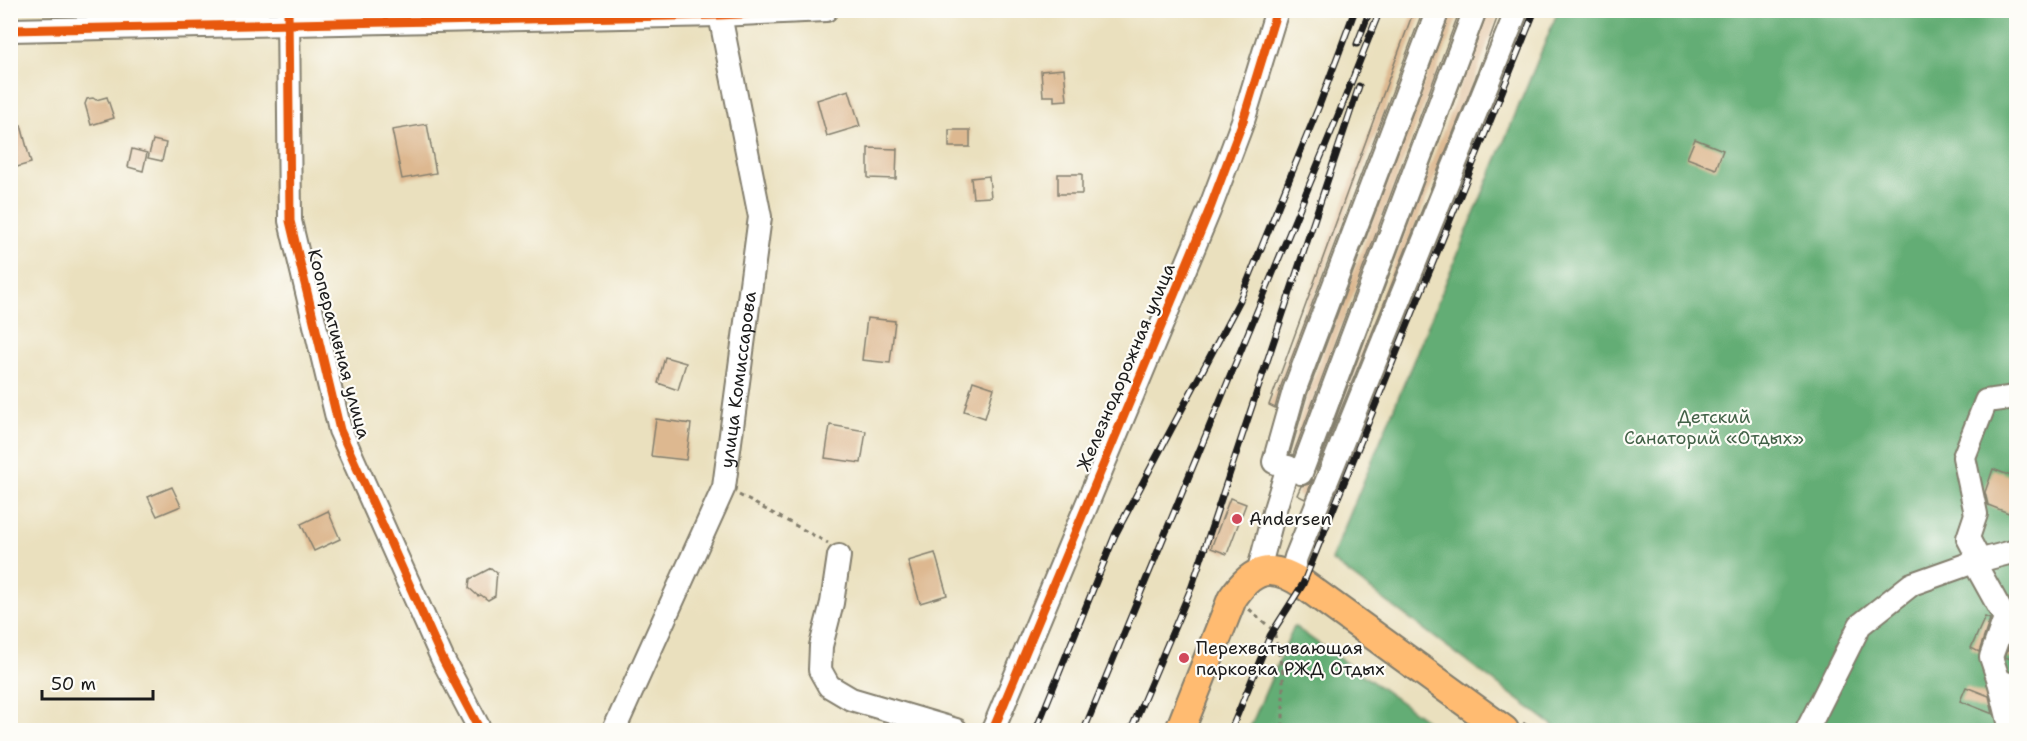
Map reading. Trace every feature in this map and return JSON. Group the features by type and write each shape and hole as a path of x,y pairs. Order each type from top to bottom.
{"main road":[{"path":"1180,730 1244,586 1280,571 1291,576 1504,730"}],"street":[{"path":"10,30 288,17 826,10"},
{"name":"Железнодорожная улица","path":"993,730 1209,211 1243,121 1277,10"},
{"path":"1437,10 1294,391 1274,462 1301,473 1475,10"},
{"path":"1291,576 1300,546 1517,10"},
{"name":"улица Комиссарова","path":"614,730 724,487 760,217 719,13"},
{"name":"Кооперативная улица","path":"288,17 290,221 340,430 443,660 480,730"},
{"path":"2011,730 2008,683 1991,657 2005,618 1977,562 1968,538 1976,514 1964,457 1986,401 2016,397"},
{"path":"1244,586 1274,512 1288,467"},
{"path":"1807,730 1860,625 1912,584 2016,551"},
{"path":"839,556 832,603 822,646 820,670 829,686 851,699 956,730"}],"path":[{"path":"724,487 826,541 839,556"},
{"path":"1244,586 1245,605 1274,631 1283,673 1283,730"}],"green space":[{"name":"Детский Санаторий «Отдых»","path":"1558,11 2016,11 2016,730 1559,730 1331,560"},
{"path":"1294,626 1440,730 1249,730"}],"building":[{"path":"1414,10 1423,10 1281,386 1275,408 1269,405"},
{"path":"1451,10 1460,10 1293,455 1290,454 1307,395"},
{"path":"1488,10 1500,10 1475,79 1316,471"},
{"path":"1064,69 1067,100 1054,101 1054,96 1043,96 1041,71"},
{"path":"849,90 860,126 827,136 817,100"},
{"path":"107,97 114,118 91,125 85,104 87,99 96,100"},
{"path":"427,124 436,173 402,179 392,130"},
{"path":"21,125 31,163 10,169 10,128"},
{"path":"949,130 970,130 970,147 949,147"},
{"path":"1695,139 1723,150 1716,169 1687,158"},
{"path":"153,140 166,143 162,161 148,158"},
{"path":"868,148 897,149 896,179 868,178"},
{"path":"132,149 147,153 143,171 128,167"},
{"path":"1058,174 1082,174 1082,194 1058,194"},
{"path":"989,176 991,197 973,198 971,178"},
{"path":"867,318 895,321 890,363 862,360"},
{"path":"665,357 686,363 678,390 658,383"},
{"path":"973,381 994,388 985,418 964,411"},
{"path":"656,419 691,424 686,460 651,456"},
{"path":"830,425 866,431 861,463 825,458"},
{"path":"1993,469 2016,478 2016,516 1988,505 1985,492"},
{"path":"1313,479 1305,499 1297,495 1301,486 1309,484"},
{"path":"172,487 181,506 157,516 148,497"},
{"path":"1230,498 1246,504 1227,554 1211,548"},
{"path":"328,511 340,539 314,551 301,524"},
{"path":"935,553 947,595 920,603 908,561"},
{"path":"491,568 497,573 495,596 488,600 481,595 478,596 469,588 470,579"},
{"path":"1985,617 1990,619 1979,652 1971,648"},
{"path":"2016,631 2016,661 2005,657"},
{"path":"1966,687 1989,696 1993,714 1960,701"}],"railway":[{"path":"1036,730 1115,535 1240,300 1319,106 1355,10"},
{"path":"1357,44 1370,10"},
{"path":"1084,730 1380,10"},
{"path":"1231,730 1270,636 1303,584 1535,10"},
{"path":"1131,730 1192,586 1359,86"}],"cycle path":[{"path":"288,10 290,221 340,430 443,660 480,730"},
{"path":"10,30 719,15 826,10"},
{"path":"993,730 1209,211 1243,121 1277,10"}],"place":[{"name":"Andersen","path":"1237,519"},
{"name":"Перехватывающая парковка РЖД Отдых","path":"1184,658"}]}
